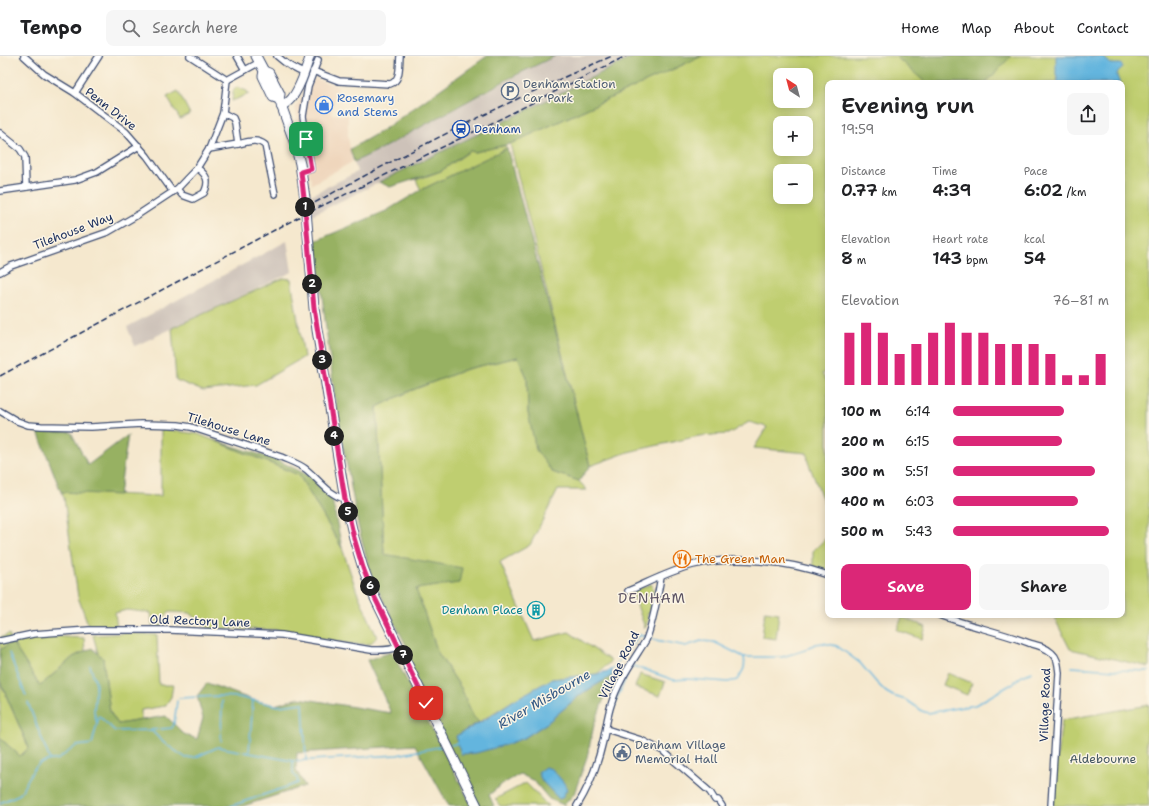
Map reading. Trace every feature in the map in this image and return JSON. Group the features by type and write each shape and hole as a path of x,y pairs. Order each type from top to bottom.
{"main road":[{"path":"258,59 264,71 269,73 280,94 280,103 295,144 301,172 314,308 345,499 354,538 363,568 374,596 477,806"}],"street":[{"name":"Penn Drive","path":"24,56 44,74 75,94 126,132 175,190"},
{"path":"75,94 99,56"},
{"path":"190,56 226,80 245,70 258,59"},
{"path":"237,56 245,70"},
{"path":"277,56 286,65 304,73"},
{"path":"313,71 339,81 390,84 394,83 397,79 400,56"},
{"path":"280,103 288,102 294,95 304,73 314,57"},
{"path":"301,172 311,169 303,116 308,86 313,71 314,57"},
{"name":"Tilehouse Way","path":"0,272 11,266 108,232 139,214 175,190 197,168 209,150 223,113 226,80"},
{"path":"223,113 233,118 238,144"},
{"path":"0,132 20,149 25,157 26,187"},
{"path":"209,150 253,140 261,142 265,146 275,194"},
{"path":"0,191 75,180 97,172 139,146"},
{"path":"175,190 182,195 193,199 204,193 207,184 206,177 203,172 197,168"},
{"name":"Tilehouse Lane","path":"0,411 17,421 28,425 91,427 141,424 178,425 191,427 281,457 306,468 333,494 345,499"},
{"path":"628,591 692,565 712,561 750,560 809,568 825,574"},
{"name":"Village Road","path":"576,806 586,790 597,762 604,741 611,703 628,668 647,637 656,606 662,577"},
{"name":"Village Road","path":"948,618 1010,636 1044,648 1055,656 1059,673 1051,806"},
{"name":"Old Rectory Lane","path":"0,641 33,634 89,630 170,630 282,635 384,651 398,647"},
{"path":"606,729 641,740 663,751 710,792 715,800 718,800 722,806"}],"shaded area":[{"path":"555,56 635,56 312,215 309,196 357,172 354,162"},
{"path":"315,79 338,86 331,114 348,115 348,137 352,162 312,184 295,107"},
{"path":"287,241 292,272 135,346 127,327"}],"green space":[{"path":"487,56 555,56 508,79 381,149 354,162 350,149 383,130"},
{"path":"635,56 702,56 510,144 475,152 469,151 441,171 390,187 379,182 507,120"},
{"path":"702,56 1149,56 1149,667 1070,649 1054,618 1125,618 1125,80 825,80 825,372 822,374 825,378 825,505 808,462 807,453 754,448 767,427 749,422 728,434 699,436 628,452 590,466 510,144"},
{"path":"895,56 1011,56 989,80 923,80"},
{"path":"237,87 247,91 249,94 232,101 233,91"},
{"path":"178,91 190,114 180,119 167,97"},
{"path":"505,146 507,148 421,190 416,180 441,171 470,151 475,152"},
{"path":"507,148 590,466 579,481 552,472 536,450 528,413 527,377 518,357 467,369 410,391 377,407 384,554 462,568 459,583 416,589 438,653 461,688 473,716 479,722 456,736 462,754 524,738 547,723 581,694 613,675 594,725 587,757 574,794 564,805 549,799 534,781 520,774 501,785 489,795 494,806 479,806 400,650 407,647 371,576 358,525 336,406 315,241 386,211 421,190"},
{"path":"283,278 291,279 304,357 256,385 203,391 176,380 172,328"},
{"path":"518,357 527,377 528,413 552,472 579,481 587,490 558,490 530,545 500,562 534,641 569,632 611,661 597,674 552,679 479,722 473,716 461,688 438,653 415,588 458,583 384,554 377,407 410,391 467,369"},
{"path":"161,429 198,434 299,475 342,548 357,592 377,637 370,644 351,644 277,630 208,628 190,613 170,612 165,616 161,627 152,626 151,613 127,610 115,613 117,627 89,627 78,597 64,498 61,492 161,496"},
{"path":"38,432 71,432 88,465 128,435 119,495 61,492"},
{"path":"214,440 277,460 310,476 332,499 342,548 299,475"},
{"path":"825,539 825,570 813,565 813,551"},
{"path":"651,584 654,593 649,614 647,613 648,620 645,628 633,594 636,590"},
{"path":"765,611 779,613 776,639 762,637"},
{"path":"902,618 926,627 922,639 897,630"},
{"path":"127,633 157,635 159,685 173,685 171,697 165,706 141,710 141,720 118,724 110,712 103,659 98,653 93,635"},
{"path":"9,634 12,642 0,650 0,638"},
{"path":"32,635 84,638 85,651 73,657 40,686 12,642"},
{"path":"12,642 40,686 73,657 92,648 103,658 110,712 118,724 166,716 184,734 197,739 203,718 197,696 207,683 253,700 275,705 299,698 391,713 367,660 392,652 472,806 449,806 415,745 297,753 296,770 305,786 243,806 0,806 0,738 20,756 29,748 0,681 0,650"},
{"path":"948,673 972,683 967,695 943,685"},
{"path":"640,674 665,682 660,696 635,687"},
{"path":"0,682 29,748 20,756 0,738"},
{"name":"Aldebourne","path":"1149,705 1149,724 1146,743 1149,754 1149,806 1053,806 1052,794 1062,720"},
{"path":"526,783 548,806 500,806 495,799"}],"water":[{"path":"1056,56 1102,56 1111,64 1121,64 1123,67 1117,74 1119,80 1057,80"},
{"path":"611,670 613,675 581,694 547,723 524,738 476,753 461,754 456,736 486,719 514,700 552,679 597,674"},
{"path":"545,767 552,769 564,783 567,789 562,798 559,799 542,781 538,772"}],"waterway":[{"name":"River Misbourne","path":"609,671 614,667 639,635 686,646 701,641 714,642 744,657 782,657 805,650 815,644 823,643 837,646 860,663 886,692 906,700 922,711 928,713 975,705 1012,684 1022,676 1032,672"},
{"path":"9,653 26,696"},
{"path":"632,667 634,666 674,680 688,679 728,682 737,680 741,674 744,669 744,657"},
{"path":"90,666 96,683 94,712 97,723"},
{"name":"River Misbourne","path":"1072,667 1149,671"},
{"path":"611,716 627,675"},
{"path":"179,698 218,696 238,697 279,706 303,703 306,760"},
{"path":"249,752 253,700"},
{"path":"151,730 172,728 174,724 177,701"},
{"path":"221,741 222,701"},
{"path":"28,703 50,760"},
{"name":"River Misbourne","path":"0,803 20,794 33,770 40,763 50,760 57,760 76,746 92,744 99,716 115,731 151,730 164,743 186,758 196,757 218,747 293,761 397,755 444,746"},
{"name":"River Misbourne","path":"451,745 459,743"},
{"path":"231,806 298,783 297,778 293,773 293,761"}],"railway":[{"path":"307,207 458,128 612,56"},
{"path":"0,376 299,217 626,56"}],"place":[{"name":"Denham Station Car Park","path":"510,91"},
{"name":"Rosemary and Stems","path":"324,105"},
{"name":"Denham","path":"461,129"},
{"name":"The Green Man","path":"682,559"},
{"name":"Denham Place","path":"536,610"},
{"name":"Denham Village Memorial Hall","path":"622,752"}],"district":[{"name":"DENHAM","path":"652,598"}],"route":[{"path":"306,139 311,169 301,172 314,308 345,499 354,538 363,568 374,596 426,703"}]}
